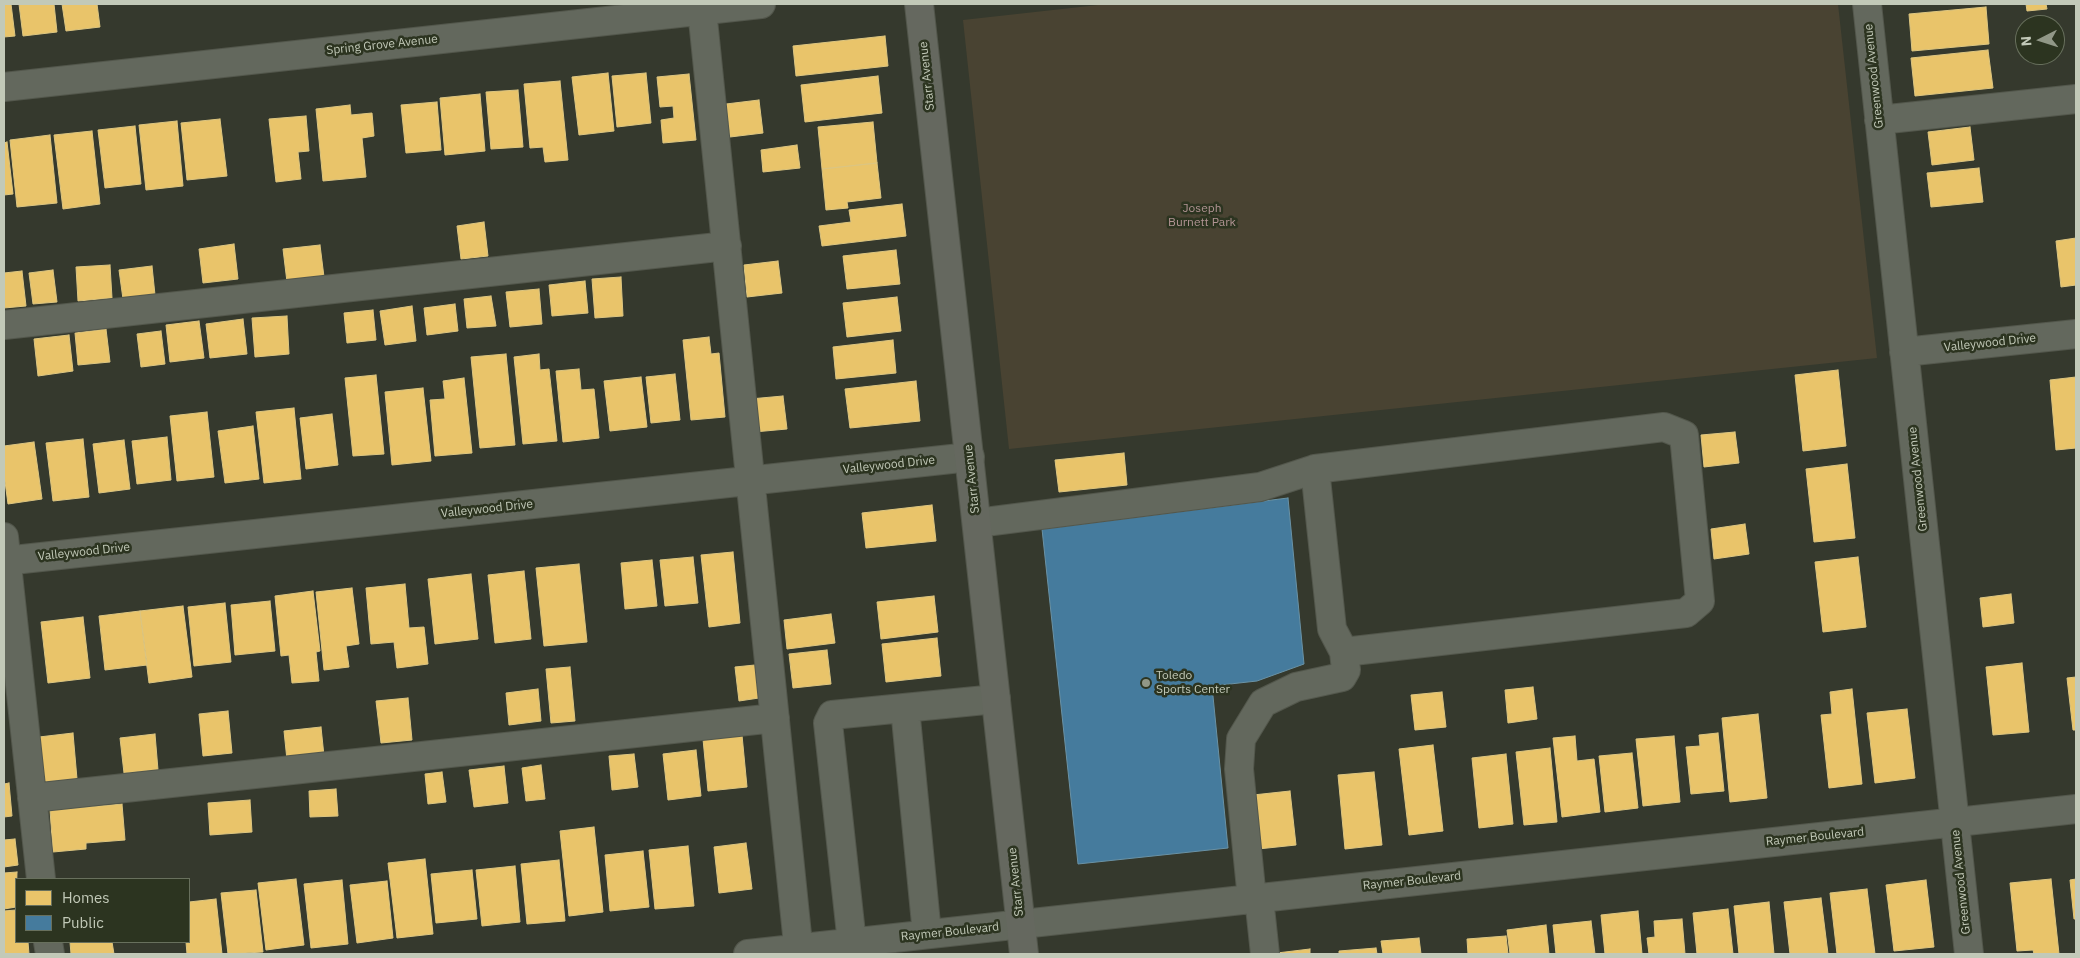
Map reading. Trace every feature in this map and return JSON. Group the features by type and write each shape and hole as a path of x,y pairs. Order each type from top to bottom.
{"main road":[{"name":"Starr Avenue","path":"920,4 1024,954"}],"street":[{"name":"Spring Grove Avenue","path":"4,87 761,4"},
{"name":"Greenwood Avenue","path":"1866,4 1969,954"},
{"path":"702,10 798,952"},
{"path":"1879,120 2076,99"},
{"path":"4,325 727,246"},
{"name":"Valleywood Drive","path":"1904,352 2076,334"},
{"path":"976,523 1260,487 1315,469 1664,427 1684,434 1700,601 1686,613 1344,652"},
{"name":"Valleywood Drive","path":"5,553 750,480 970,456"},
{"path":"1265,954 1255,899 1239,769 1241,739 1264,704 1296,687 1342,676 1346,670 1344,652 1332,629 1315,469"},
{"path":"5,553 41,878"},
{"path":"852,943 828,723 832,715 996,698"},
{"path":"905,708 927,934"},
{"path":"32,798 775,718"},
{"name":"Raymer Boulevard","path":"748,954 798,952 927,934 2076,809"}],"green space":[{"name":"Joseph Burnett Park","path":"1107,4 1838,4 1877,358 1009,449 963,20"}],"building: Homes":[{"path":"4,4 11,4 15,36 4,37"},
{"path":"19,4 54,4 57,32 23,36"},
{"path":"62,4 97,4 100,27 66,31"},
{"path":"2026,4 2046,4 2047,9 2027,11"},
{"path":"1986,7 1989,44 1912,51 1909,14"},
{"path":"885,36 888,66 796,76 793,46"},
{"path":"1988,50 1993,88 1915,96 1911,58"},
{"path":"608,73 614,131 579,135 572,77"},
{"path":"646,73 651,123 617,127 612,76"},
{"path":"689,74 696,140 663,143 661,120 674,118 673,106 660,107 657,77"},
{"path":"878,76 882,113 805,122 801,85"},
{"path":"560,81 568,160 545,162 543,147 530,148 524,84"},
{"path":"518,90 523,147 491,149 486,92"},
{"path":"480,94 485,151 445,155 440,98"},
{"path":"759,100 763,133 730,137 726,104"},
{"path":"437,102 441,150 406,153 401,105"},
{"path":"350,105 351,115 372,113 374,136 362,138 366,177 323,181 316,109"},
{"path":"306,116 309,151 298,152 301,179 276,182 269,119"},
{"path":"220,119 227,176 187,180 181,123"},
{"path":"177,121 183,186 146,190 139,125"},
{"path":"873,122 877,163 822,169 818,127"},
{"path":"135,126 141,184 105,188 98,130"},
{"path":"1970,127 1974,160 1932,165 1928,132"},
{"path":"92,131 100,204 63,209 54,135"},
{"path":"50,135 57,203 17,207 10,140"},
{"path":"7,142 13,194 4,195 4,143"},
{"path":"797,145 800,168 763,172 761,150"},
{"path":"877,163 881,198 847,202 848,208 826,210 822,169"},
{"path":"1979,168 1983,202 1931,207 1927,173"},
{"path":"902,204 906,236 822,246 819,226 851,222 849,210"},
{"path":"484,222 488,256 461,259 457,226"},
{"path":"2076,238 2076,285 2061,287 2056,241"},
{"path":"234,244 238,279 203,283 199,249"},
{"path":"320,245 324,277 287,282 283,249"},
{"path":"896,250 900,284 847,289 843,256"},
{"path":"778,261 782,293 747,297 744,265"},
{"path":"110,265 112,298 78,301 76,267"},
{"path":"152,266 155,295 123,299 119,270"},
{"path":"53,270 57,302 33,304 29,273"},
{"path":"22,271 26,306 4,308 4,273"},
{"path":"621,277 623,316 595,318 592,279"},
{"path":"585,281 588,313 552,316 549,285"},
{"path":"539,289 542,324 510,327 506,292"},
{"path":"491,296 496,326 467,328 464,299"},
{"path":"897,297 901,331 847,337 843,303"},
{"path":"455,304 458,331 427,335 424,308"},
{"path":"412,306 416,341 385,345 380,311"},
{"path":"373,310 376,340 347,343 344,313"},
{"path":"287,316 289,354 255,357 252,318"},
{"path":"243,319 247,354 210,358 206,324"},
{"path":"199,321 204,358 170,362 166,325"},
{"path":"106,329 110,362 78,365 75,333"},
{"path":"161,331 165,364 141,367 137,334"},
{"path":"69,335 73,371 38,376 34,339"},
{"path":"709,337 711,354 719,353 725,417 691,420 683,340"},
{"path":"893,340 896,373 836,379 833,347"},
{"path":"506,354 515,445 480,448 471,357"},
{"path":"539,354 540,370 549,369 557,441 523,444 514,357"},
{"path":"579,369 581,390 594,389 599,438 563,442 556,371"},
{"path":"1838,370 1846,446 1803,451 1795,375"},
{"path":"675,374 680,420 651,423 646,377"},
{"path":"376,375 384,454 353,456 345,378"},
{"path":"641,377 647,427 610,431 604,381"},
{"path":"2076,377 2076,448 2056,450 2050,380"},
{"path":"464,378 472,453 435,456 430,400 445,399 443,381"},
{"path":"916,381 920,421 850,428 845,389"},
{"path":"423,388 431,461 392,465 385,392"},
{"path":"783,396 787,429 754,432 750,399"},
{"path":"294,408 301,479 264,483 256,412"},
{"path":"207,412 214,477 177,481 170,416"},
{"path":"332,414 338,465 306,469 300,418"},
{"path":"253,426 259,479 225,483 218,431"},
{"path":"1735,432 1739,463 1704,467 1701,435"},
{"path":"167,437 171,480 137,484 132,441"},
{"path":"83,439 89,497 53,501 46,443"},
{"path":"124,440 130,489 99,493 93,444"},
{"path":"34,442 42,499 8,504 4,474 4,446"},
{"path":"1124,453 1127,485 1059,492 1055,460"},
{"path":"1847,464 1855,538 1814,542 1806,469"},
{"path":"932,505 936,541 866,548 862,513"},
{"path":"1745,524 1749,554 1714,559 1711,529"},
{"path":"733,552 740,623 709,627 701,555"},
{"path":"693,557 698,603 665,606 660,560"},
{"path":"1858,557 1866,627 1823,632 1815,562"},
{"path":"652,560 657,606 625,609 621,563"},
{"path":"579,564 587,642 544,646 536,568"},
{"path":"524,571 531,639 495,643 488,575"},
{"path":"471,574 478,639 435,644 428,579"},
{"path":"405,584 409,628 424,627 428,664 397,668 394,642 371,644 366,588"},
{"path":"352,588 359,644 346,646 349,667 324,670 316,592"},
{"path":"313,591 320,651 316,652 319,681 292,683 289,655 281,656 275,596"},
{"path":"2011,594 2014,623 1983,627 1980,598"},
{"path":"934,596 938,632 881,639 877,602"},
{"path":"270,601 275,651 235,655 231,605"},
{"path":"225,603 231,662 194,666 188,607"},
{"path":"183,606 192,677 149,683 140,611"},
{"path":"140,611 147,665 105,670 99,616"},
{"path":"831,614 835,643 787,649 784,620"},
{"path":"83,617 90,678 48,683 41,622"},
{"path":"937,638 941,676 886,682 882,644"},
{"path":"827,650 831,684 793,688 789,654"},
{"path":"2022,663 2029,732 1993,735 1986,667"},
{"path":"755,665 759,698 739,701 735,667"},
{"path":"570,667 575,721 551,723 546,669"},
{"path":"2076,677 2076,730 2073,730 2067,678"},
{"path":"1533,687 1537,719 1508,723 1505,690"},
{"path":"538,689 541,721 509,725 506,693"},
{"path":"1852,689 1862,784 1829,788 1821,715 1832,714 1830,692"},
{"path":"1442,692 1446,727 1415,730 1411,695"},
{"path":"408,698 412,740 381,743 376,701"},
{"path":"1907,709 1915,778 1875,783 1867,713"},
{"path":"228,711 232,753 203,756 199,714"},
{"path":"1758,714 1767,798 1730,802 1722,718"},
{"path":"321,727 324,756 287,760 284,731"},
{"path":"73,733 77,779 44,782 39,737"},
{"path":"1718,733 1724,791 1691,794 1686,747 1700,746 1699,735"},
{"path":"155,734 158,770 124,773 120,738"},
{"path":"742,735 747,787 708,791 703,739"},
{"path":"1575,736 1577,761 1594,759 1600,812 1562,817 1553,738"},
{"path":"1674,736 1680,802 1643,806 1636,739"},
{"path":"1433,745 1443,831 1409,835 1399,749"},
{"path":"1550,748 1557,822 1524,825 1516,752"},
{"path":"696,750 701,796 668,800 663,754"},
{"path":"1632,753 1638,808 1605,812 1599,756"},
{"path":"634,754 638,787 612,790 609,756"},
{"path":"1506,754 1513,824 1479,828 1472,758"},
{"path":"541,765 545,799 526,801 522,768"},
{"path":"504,766 508,803 474,807 469,770"},
{"path":"442,772 446,802 428,804 425,774"},
{"path":"1374,772 1382,845 1345,849 1338,775"},
{"path":"9,783 12,816 4,817 4,784"},
{"path":"336,789 338,816 310,817 309,791"},
{"path":"1290,791 1296,845 1258,849 1253,795"},
{"path":"250,800 252,832 210,835 208,803"},
{"path":"122,804 125,840 86,843 86,849 53,852 50,810"},
{"path":"594,827 603,912 569,916 560,831"},
{"path":"15,839 18,865 4,867 4,840"},
{"path":"746,843 752,889 719,893 714,847"},
{"path":"688,846 694,906 655,909 649,850"},
{"path":"643,851 649,907 610,911 605,855"},
{"path":"425,859 433,934 397,938 388,863"},
{"path":"559,860 565,921 527,924 521,864"},
{"path":"515,866 520,922 482,926 476,870"},
{"path":"472,870 477,919 436,923 431,874"},
{"path":"17,872 17,878 15,878 15,907 4,909 4,873"},
{"path":"296,879 304,945 266,950 258,883"},
{"path":"2051,879 2059,954 2034,954 2033,950 2017,951 2010,883"},
{"path":"2076,879 2076,919 2074,919 2070,880"},
{"path":"342,880 348,944 311,948 304,884"},
{"path":"1926,880 1934,947 1894,951 1886,885"},
{"path":"387,881 393,938 357,943 350,885"},
{"path":"1867,889 1875,954 1837,954 1830,893"},
{"path":"256,890 263,952 228,954 221,893"},
{"path":"1821,898 1828,954 1790,954 1784,902"},
{"path":"216,899 222,954 187,954 186,943 190,943 190,902"},
{"path":"1769,902 1774,954 1739,954 1734,906"},
{"path":"1728,909 1733,954 1697,954 1693,913"},
{"path":"15,910 15,943 28,943 29,954 4,954 4,911"},
{"path":"1638,911 1642,954 1605,954 1601,915"},
{"path":"1682,919 1685,954 1649,954 1647,938 1655,937 1654,921"},
{"path":"1591,921 1595,954 1556,954 1553,925"},
{"path":"1546,925 1549,954 1510,954 1507,930"},
{"path":"1506,936 1508,954 1468,954 1467,939"},
{"path":"1419,938 1421,954 1383,954 1381,941"},
{"path":"70,943 112,943 114,954 71,954"},
{"path":"1376,948 1377,954 1339,954 1339,951"},
{"path":"1310,949 1310,954 1277,954 1277,953"}],"building: Public":[{"name":"Toledo Sports Center","path":"1288,498 1304,664 1257,681 1212,686 1228,848 1078,864 1042,529"}],"place":[{"name":"Toledo Sports Center","path":"1146,683"}]}
